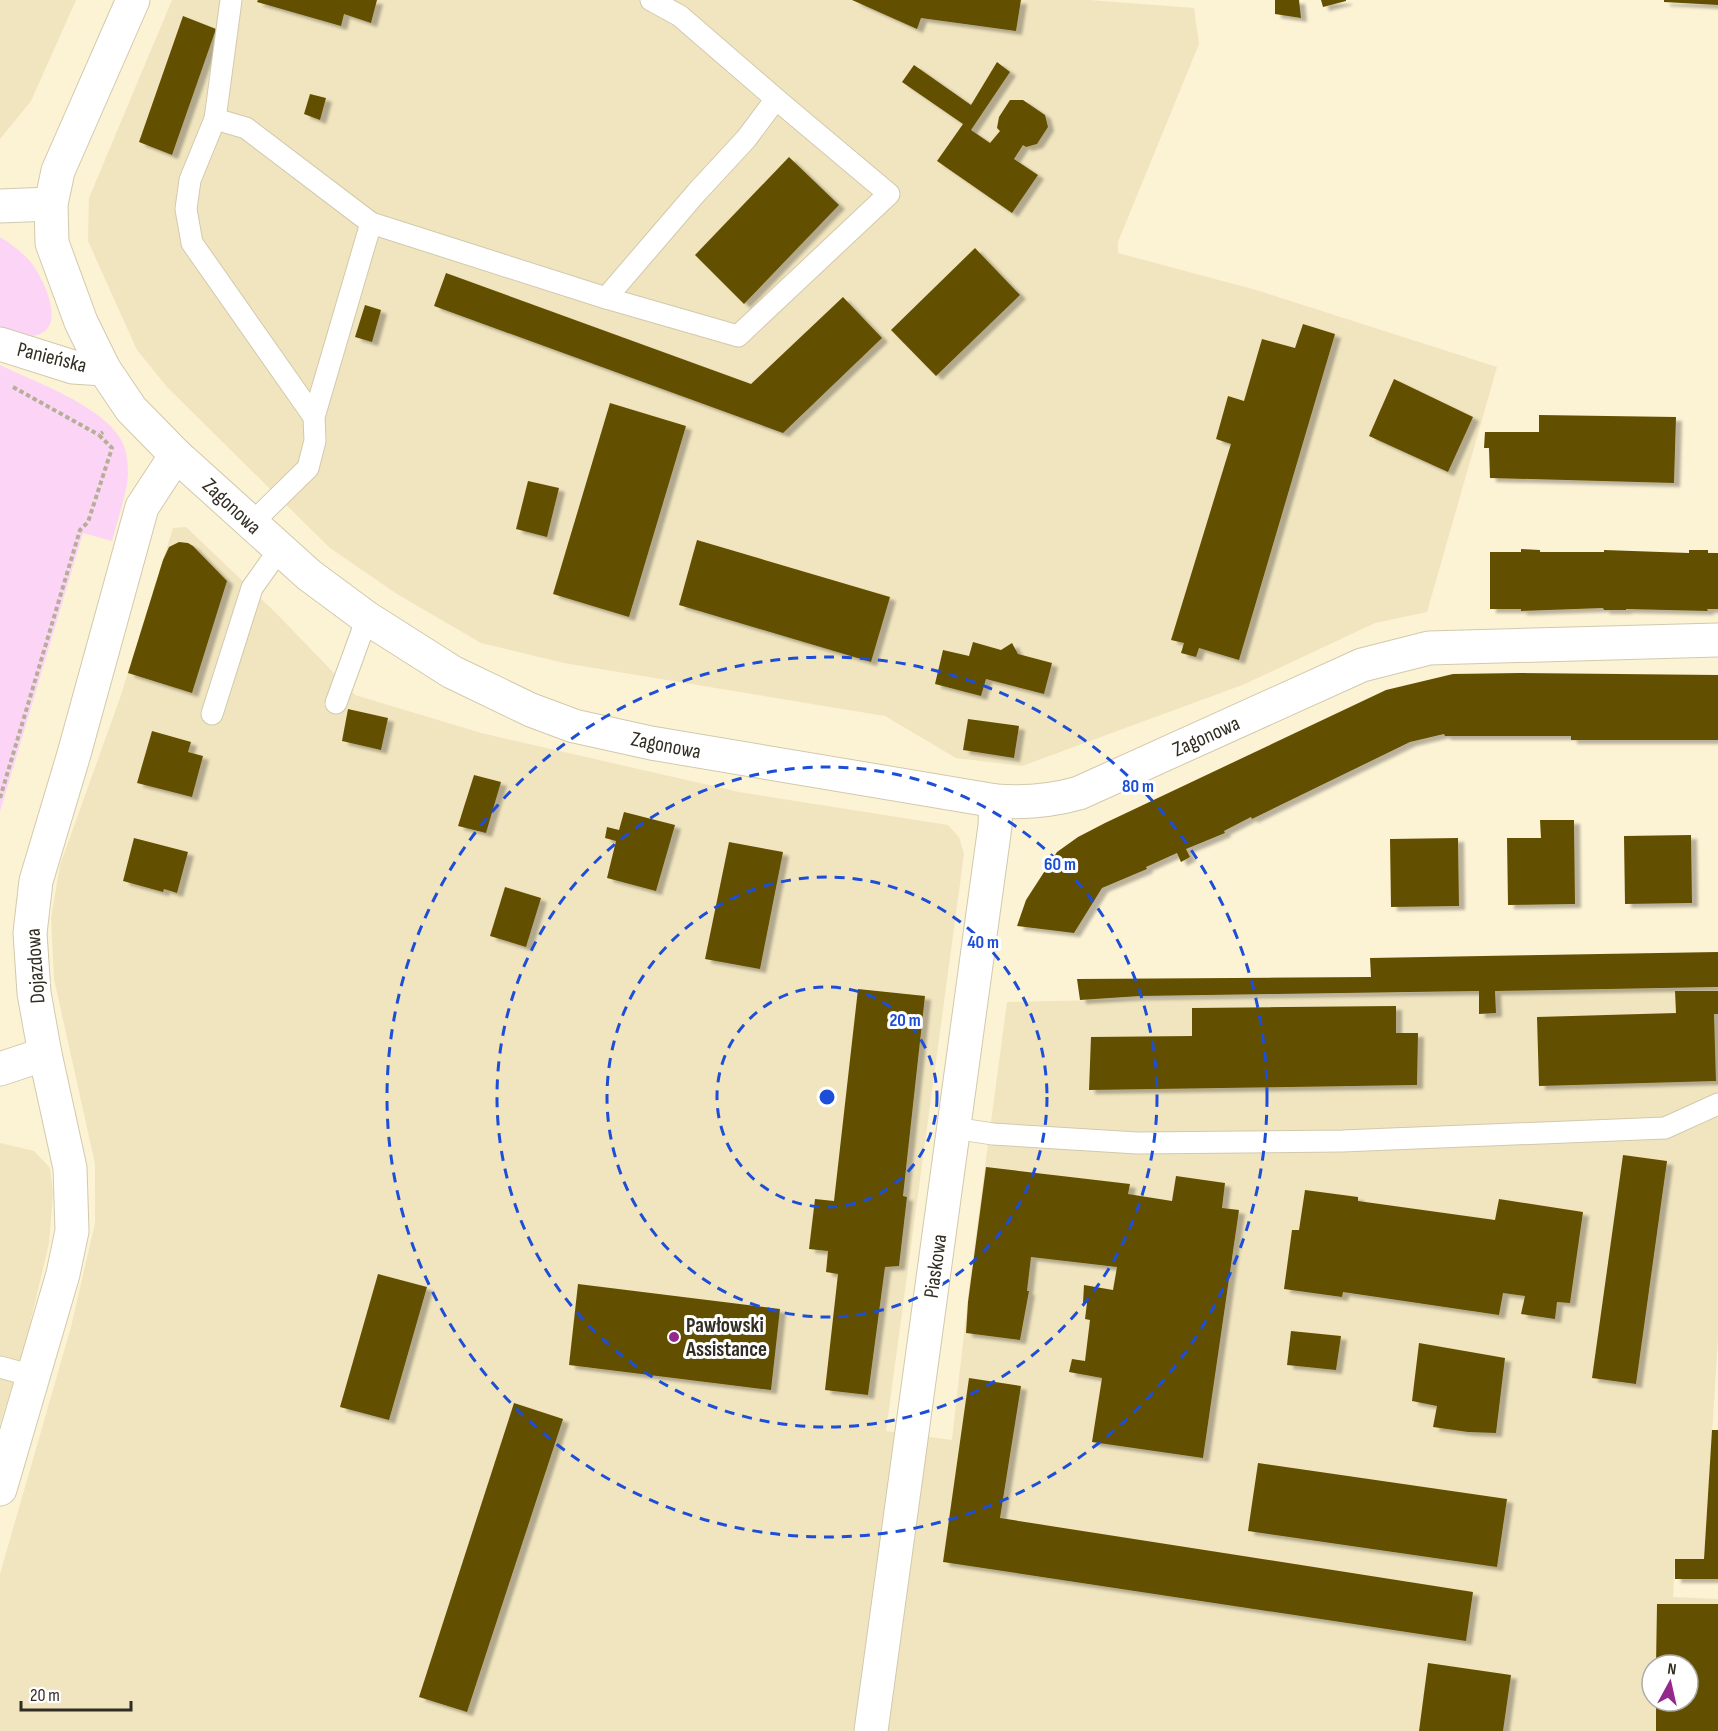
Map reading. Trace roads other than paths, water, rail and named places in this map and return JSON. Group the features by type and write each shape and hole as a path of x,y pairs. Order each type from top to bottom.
{"street":[{"name":"Zagonowa","path":"133,0 58,171 51,204 52,243 81,322 104,369 131,409 176,455 309,575 367,618 461,676 531,710 574,726 697,751 996,801 1041,801 1079,793 1362,665 1394,656 1429,648 1718,640"},
{"path":"0,206 51,204"},
{"name":"Panieńska","path":"0,344 73,367 104,369"},
{"name":"Dojazdowa","path":"0,1489 63,1274 72,1230 70,1168 34,993 30,933 36,881 74,754 142,507 176,455"},
{"name":"Piaskowa","path":"871,1731 994,838 996,801"},
{"path":"0,1069 45,1054"}],"lane":[{"path":"231,0 215,119 190,180 186,209 192,243 315,417"},
{"path":"215,119 246,128 371,223 606,298 738,336 889,194 680,16 651,0"},
{"path":"606,298 746,139 776,99"},
{"path":"251,524 308,468 315,441 315,417 371,223"},
{"path":"212,714 252,588 279,550"},
{"path":"336,703 367,618"},
{"path":"954,1128 993,1134 1137,1143 1342,1142 1665,1128 1718,1104"},
{"path":"0,1367 33,1376"}],"place":[{"name":"Pawłowski Assistance","path":"674,1337"}]}
